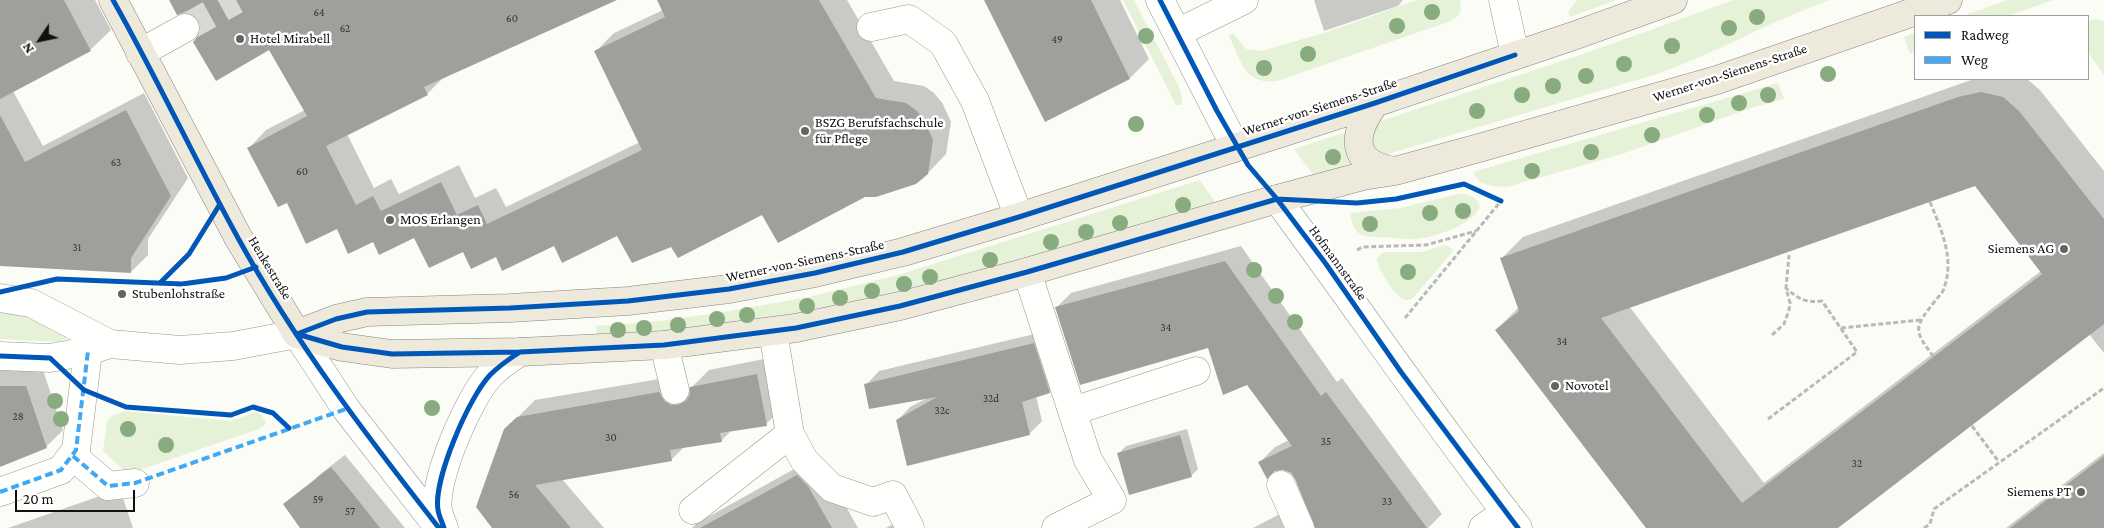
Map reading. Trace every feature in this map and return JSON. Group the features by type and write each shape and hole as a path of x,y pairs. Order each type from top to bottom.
{"main road":[{"name":"Henkestraße","path":"113,0 239,239 297,334"},
{"name":"Werner-von-Siemens-Straße","path":"297,334 336,320 367,312 510,308 628,301 729,289 815,273 903,252 1019,217 1235,146 1375,103 1673,0"},
{"name":"Werner-von-Siemens-Straße","path":"297,334 342,347 392,354 520,352 664,345 796,328 900,306 1027,272 1277,199 1363,176 1395,171 1717,80 1948,0"},
{"name":"Werner-von-Siemens-Straße","path":"1375,103 1360,128 1357,140 1361,152 1374,165 1382,169 1395,171"}],"street":[{"path":"1160,0 1235,146"},
{"path":"1177,33 1244,0"},
{"path":"1504,0 1515,55"},
{"path":"871,27 909,19 943,43 975,101 1019,217"},
{"path":"140,53 185,28"},
{"name":"Hofmannstraße","path":"1277,199 1329,268 1382,345 1512,520"},
{"path":"1027,272 1088,460 1112,500 1056,528"},
{"name":"Werner-von-Siemens-Straße","path":"0,298 31,303 99,348"},
{"path":"773,332 790,434 804,460 832,488 873,502 893,495 910,528"},
{"name":"Werner-von-Siemens-Straße","path":"0,356 50,358 99,348 180,350 233,346 297,334"},
{"name":"Henkestraße","path":"297,334 342,403 439,528"},
{"path":"664,345 675,390"},
{"path":"0,492 61,470 73,456 76,450 99,348"},
{"path":"444,528 438,509 441,478 462,423 476,394 489,376 502,364 520,352"},
{"path":"1073,411 1196,371"},
{"path":"693,510 790,434"},
{"path":"73,456 108,486 135,484"},
{"path":"1281,485 1300,528"},
{"path":"1483,528 1512,520"}],"path":[{"path":"1382,345 1460,254 1476,230 1502,201 1494,197"},
{"path":"1930,202 1944,237 1948,270 1944,290 1920,320 1919,338 1934,356"},
{"path":"1329,268 1362,247 1426,245 1476,230"},
{"path":"1772,335 1786,319 1790,303 1786,288 1789,255"},
{"path":"1768,419 1857,352 1822,301 1809,302 1796,298 1786,288"},
{"path":"1841,328 1920,320"},
{"path":"1924,528 1930,524 1934,509 2104,388"},
{"path":"1972,426 1998,462"}],"green space":[{"path":"1123,0 1134,0 1179,87 1182,105 1176,105"},
{"path":"1417,0 1460,0 1461,11 1457,17 1448,22 1277,81 1257,79 1250,75 1241,62 1229,36 1233,33 1246,49 1261,51 1324,33"},
{"path":"1577,0 1616,0 1570,17 1568,12"},
{"path":"1734,0 1830,0 1786,17 1701,57 1657,74 1381,156 1373,149 1372,124 1583,54"},
{"path":"2008,0 2053,0 2011,15 1965,15"},
{"path":"2095,19 2104,21 2104,75 2089,53 2089,22"},
{"path":"1914,33 1914,52 1910,54 1904,37"},
{"path":"1778,83 1784,99 1751,108 1622,154 1507,187 1491,186 1483,183 1479,181 1473,172"},
{"path":"1346,132 1356,163 1314,176 1294,149"},
{"path":"1200,180 1218,206 955,280 814,312 663,333 597,337 596,326 660,321 724,312 809,297 898,275"},
{"path":"1458,194 1468,195 1476,199 1480,206 1477,213 1453,229 1432,236 1412,239 1367,237 1356,231 1351,219 1350,213 1400,208"},
{"path":"1445,245 1452,248 1453,251 1412,299 1403,299 1395,293 1383,274 1377,258 1384,252 1422,252"},
{"path":"0,310 19,312 66,336 66,339 57,342 0,339"},
{"path":"124,411 231,421 256,412 261,414 266,422 259,429 128,474 103,451 107,421 110,417"}],"building":[{"path":"0,0 64,0 91,51 0,99"},
{"path":"169,0 617,0 424,87 428,95 326,146 356,205 373,196 381,211 441,182 457,215 478,205 487,224 642,150 594,51 665,17 657,0 819,0 876,98 906,103 917,111 925,122 933,140 928,174 916,184 876,197 865,197 778,243 762,215 678,258 671,247 632,263 617,236 562,263 554,246 502,271 496,257 471,269 463,252 429,268 414,238 379,255 373,242 348,254 337,229 306,244 287,203 278,207 247,148 307,116 269,50 216,81 193,42 201,29 198,20 193,14 186,12 177,15"},
{"path":"984,0 1091,0 1130,79 1045,122"},
{"path":"1981,92 2003,97 2019,111 2104,219 2104,324 1838,528 1646,528 1495,330 1519,311 1500,258 1958,97","holes":["1975,186 2042,274 1742,503 1601,318"]},
{"path":"126,110 171,196 131,258 131,273 0,266 0,115 25,162"},
{"path":"1225,261 1321,396 1326,392 1427,528 1315,528 1291,473 1283,470 1275,471 1267,479 1258,462 1292,446 1247,385 1223,395 1208,348 1080,385 1055,307"},
{"path":"1034,343 1050,393 1022,402 1030,435 907,466 896,420 937,397 869,409 864,384"},
{"path":"757,374 767,426 720,433 722,442 670,450 672,461 535,485 571,528 492,528 476,507 504,429 517,417 659,392 664,401 671,405 678,405 686,401 690,395 690,387"},
{"path":"0,386 26,386 47,448 0,467"},
{"path":"1180,435 1192,477 1129,495 1117,453"},
{"name":"Siemens PT","path":"2104,456 2104,528 2010,528"},
{"path":"331,467 380,528 300,528 283,504"},
{"path":"797,475 808,486 832,528 700,528"}],"tunnel":[{"path":"185,28 236,0"}],"marked path":[{"path":"0,492 61,470 76,450 88,351"},
{"path":"73,456 108,486 135,483 346,409"}],"cycle path":[{"path":"113,0 260,277 332,387 439,528"},
{"path":"1160,0 1217,111 1248,165 1277,199 1326,264 1401,372 1518,528"},
{"path":"297,334 336,319 367,312 510,308 628,301 729,289 815,273 903,252 1019,217 1375,103 1515,55"},
{"path":"297,334 342,347 392,354 520,352 664,345 796,328 900,306 1027,272 1277,199 1357,203 1396,199 1464,184 1501,201"},
{"path":"160,283 189,254 220,204"},
{"path":"0,292 57,279 182,284 226,278 256,267"},
{"path":"444,528 438,510 438,496 447,460 463,419 472,401 490,375 520,352"},
{"path":"0,356 50,358 84,390 126,407 231,415 253,407 273,413 289,428"}],"place":[{"name":"Hotel Mirabell","path":"240,39"},
{"name":"BSZG Berufsfachschule für Pflege","path":"805,131"},
{"name":"MOS Erlangen","path":"390,220"},
{"name":"Siemens AG","path":"2064,249"},
{"name":"Stubenlohstraße","path":"122,294"},
{"name":"Novotel","path":"1555,386"},
{"name":"Siemens PT","path":"2081,492"}]}
